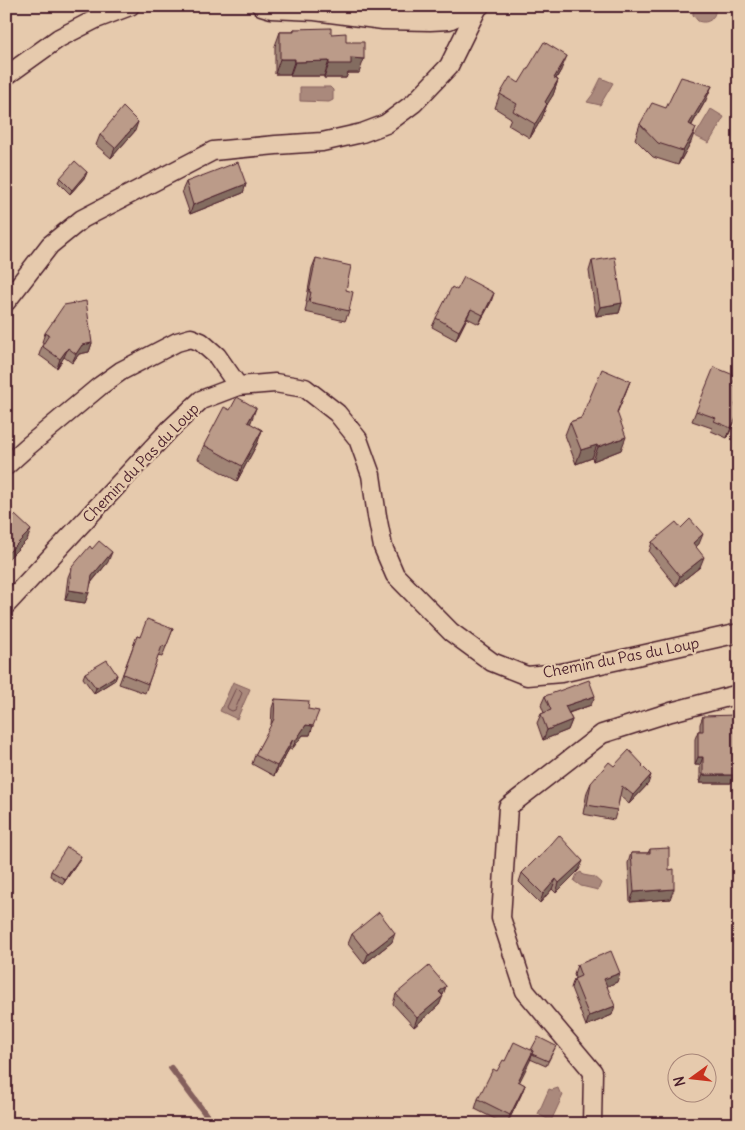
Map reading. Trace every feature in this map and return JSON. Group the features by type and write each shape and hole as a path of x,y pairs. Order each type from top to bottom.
{"street":[{"path":"6,76 59,38 96,19 130,6"},
{"path":"261,6 271,9 315,11 383,20 430,21 449,20 479,7"},
{"path":"6,302 50,246 82,219 213,151 276,144 322,142 362,133 386,124 414,104 449,66 479,7"},
{"path":"6,466 100,386 121,371 177,342 191,338 201,342 217,356 238,386"},
{"name":"Chemin du Pas du Loup","path":"6,605 170,429 201,400 238,386 275,383 306,388 337,413 358,439 371,475 376,516 383,547 395,575 451,632 492,662 526,676 560,672 739,633"},
{"path":"592,1124 593,1072 524,991 501,918 508,807 602,734 671,712 739,694"}],"water":[{"path":"693,6 715,6 715,14 709,21 698,21 693,15"},
{"path":"601,78 613,83 600,105 587,102 593,94"},
{"path":"300,87 330,87 333,90 333,100 329,102 300,101"},
{"path":"711,109 724,117 709,143 695,136"},
{"path":"233,682 250,689 237,719 220,711"},
{"path":"581,872 583,875 594,877 601,883 598,890 581,886 574,881 577,874"},
{"path":"558,1088 563,1095 551,1121 538,1114 549,1089"}],"building":[{"path":"331,28 331,34 346,33 346,42 364,42 364,59 351,58 351,64 329,64 329,61 295,62 295,59 280,59 280,32 294,32 294,29"},
{"path":"544,42 567,56 554,78 558,80 535,124 513,111 517,104 500,94 510,77 519,83"},
{"path":"681,77 712,86 689,124 696,128 683,151 658,143 640,124 652,103 666,108"},
{"path":"123,107 138,122 115,148 100,135"},
{"path":"75,161 87,172 72,190 60,178"},
{"path":"238,162 246,184 193,205 186,182"},
{"path":"615,257 622,303 600,307 592,261"},
{"path":"316,258 351,266 346,290 353,292 349,311 309,302 311,292 309,292"},
{"path":"464,277 494,293 483,315 471,309 459,331 436,318 452,287 457,290"},
{"path":"86,301 92,343 82,345 76,354 68,348 60,359 42,346 49,335 45,333 64,305"},
{"path":"714,367 736,376 732,385 739,388 739,397 735,405 739,407 739,412 731,428 714,421 716,418 696,411"},
{"path":"602,369 630,381 617,412 626,437 598,447 597,445 581,450 570,422 581,418"},
{"path":"237,397 256,408 248,422 262,430 242,466 204,445 224,407 230,410"},
{"path":"15,515 31,530 6,555 6,524"},
{"path":"690,519 703,534 693,543 704,557 680,576 652,542 676,522 681,528"},
{"path":"99,541 112,552 92,576 89,593 69,590 72,567 90,546 92,549"},
{"path":"147,619 173,629 166,647 162,646 148,684 123,674 137,636 140,637"},
{"path":"107,660 117,675 96,688 85,673"},
{"path":"589,680 595,696 565,706 572,720 547,730 541,714 551,710 545,696"},
{"path":"275,699 309,701 308,709 319,711 313,726 306,725 296,740 293,739 277,766 255,755 274,719"},
{"path":"736,715 738,756 735,756 734,775 703,775 703,757 698,757 698,731 703,731 703,716"},
{"path":"629,750 651,775 633,795 622,786 617,810 587,805 591,783 609,762 614,766"},
{"path":"559,835 583,861 559,883 556,879 543,894 522,873 539,858"},
{"path":"67,847 81,856 65,879 51,871"},
{"path":"669,848 669,870 674,869 674,889 634,892 631,853 650,853 650,849"},
{"path":"379,912 395,933 368,954 352,934"},
{"path":"611,951 620,973 604,979 615,1006 589,1016 574,979 581,976 577,965"},
{"path":"429,966 446,986 439,992 443,996 417,1018 396,994"},
{"path":"538,1037 556,1046 548,1061 532,1054 533,1051 531,1050"},
{"path":"514,1042 533,1051 518,1081 525,1085 510,1115 478,1099 493,1069 497,1071 503,1060 505,1061"}],"waterway":[{"path":"171,1068 213,1124"}]}
